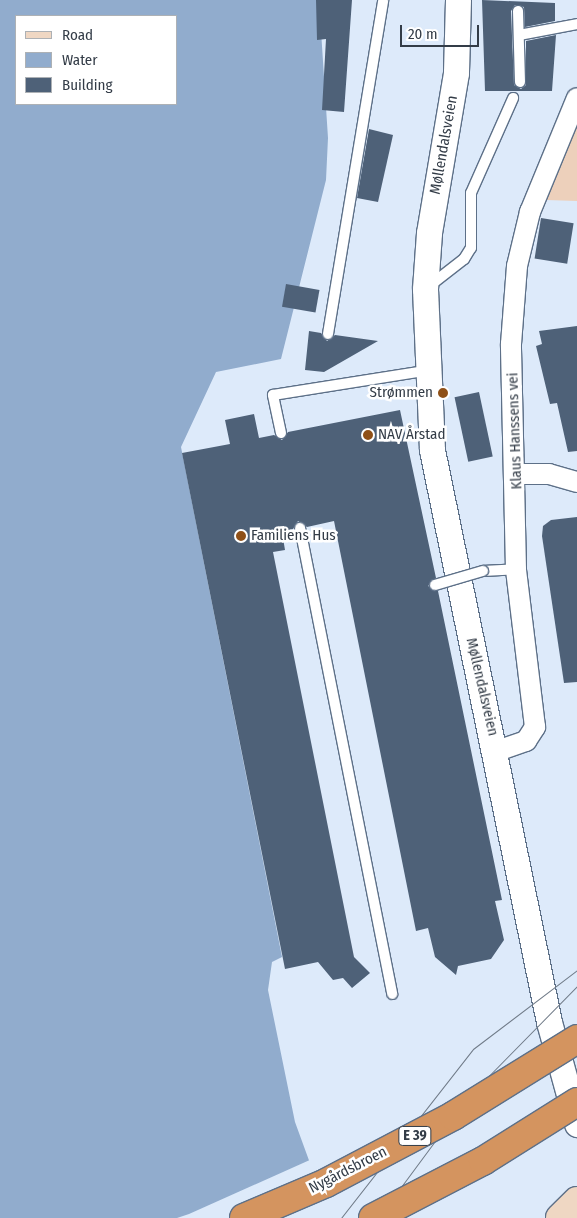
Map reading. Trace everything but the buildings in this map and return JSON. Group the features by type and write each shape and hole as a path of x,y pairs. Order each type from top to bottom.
{"highway":[{"name":"Nygårdsbroen","path":"244,1218 326,1183 453,1116 577,1039"},
{"path":"373,1218 483,1161 574,1091"}],"main road":[{"path":"560,1218 577,1201"}],"street":[{"name":"Møllendalsveien","path":"458,0 456,73 429,233 425,289 425,372 432,450 447,534 497,751 549,1022 574,1091 577,1124"},
{"name":"Klaus Hanssens vei","path":"497,751 526,741 535,726 516,569 517,474 511,344 517,266 530,212 577,98"},
{"path":"517,474 550,474 577,482"}],"lane":[{"path":"328,334 383,0"},
{"path":"518,11 520,82"},
{"path":"519,35 577,24"},
{"path":"425,289 464,259 472,248 471,193 513,98"},
{"path":"281,434 273,394 425,372"},
{"path":"300,528 392,994"},
{"path":"435,585 483,572 516,569"}],"shaded area":[{"path":"577,123 577,201 546,200 564,151"}],"water":[{"path":"0,0 319,0 328,138 326,180 281,359 216,372 181,447 282,957 272,962 268,990 295,1122 330,1218 0,1218"}],"pier":[{"path":"312,1159 333,1218 177,1218 189,1214"}],"tram line":[{"path":"341,1218 473,1049 577,970"},
{"path":"378,1218 466,1099 577,986"}],"place":[{"name":"Strømmen","path":"443,393"},
{"name":"NAV Årstad","path":"368,435"},
{"name":"Familiens Hus","path":"241,536"}]}
